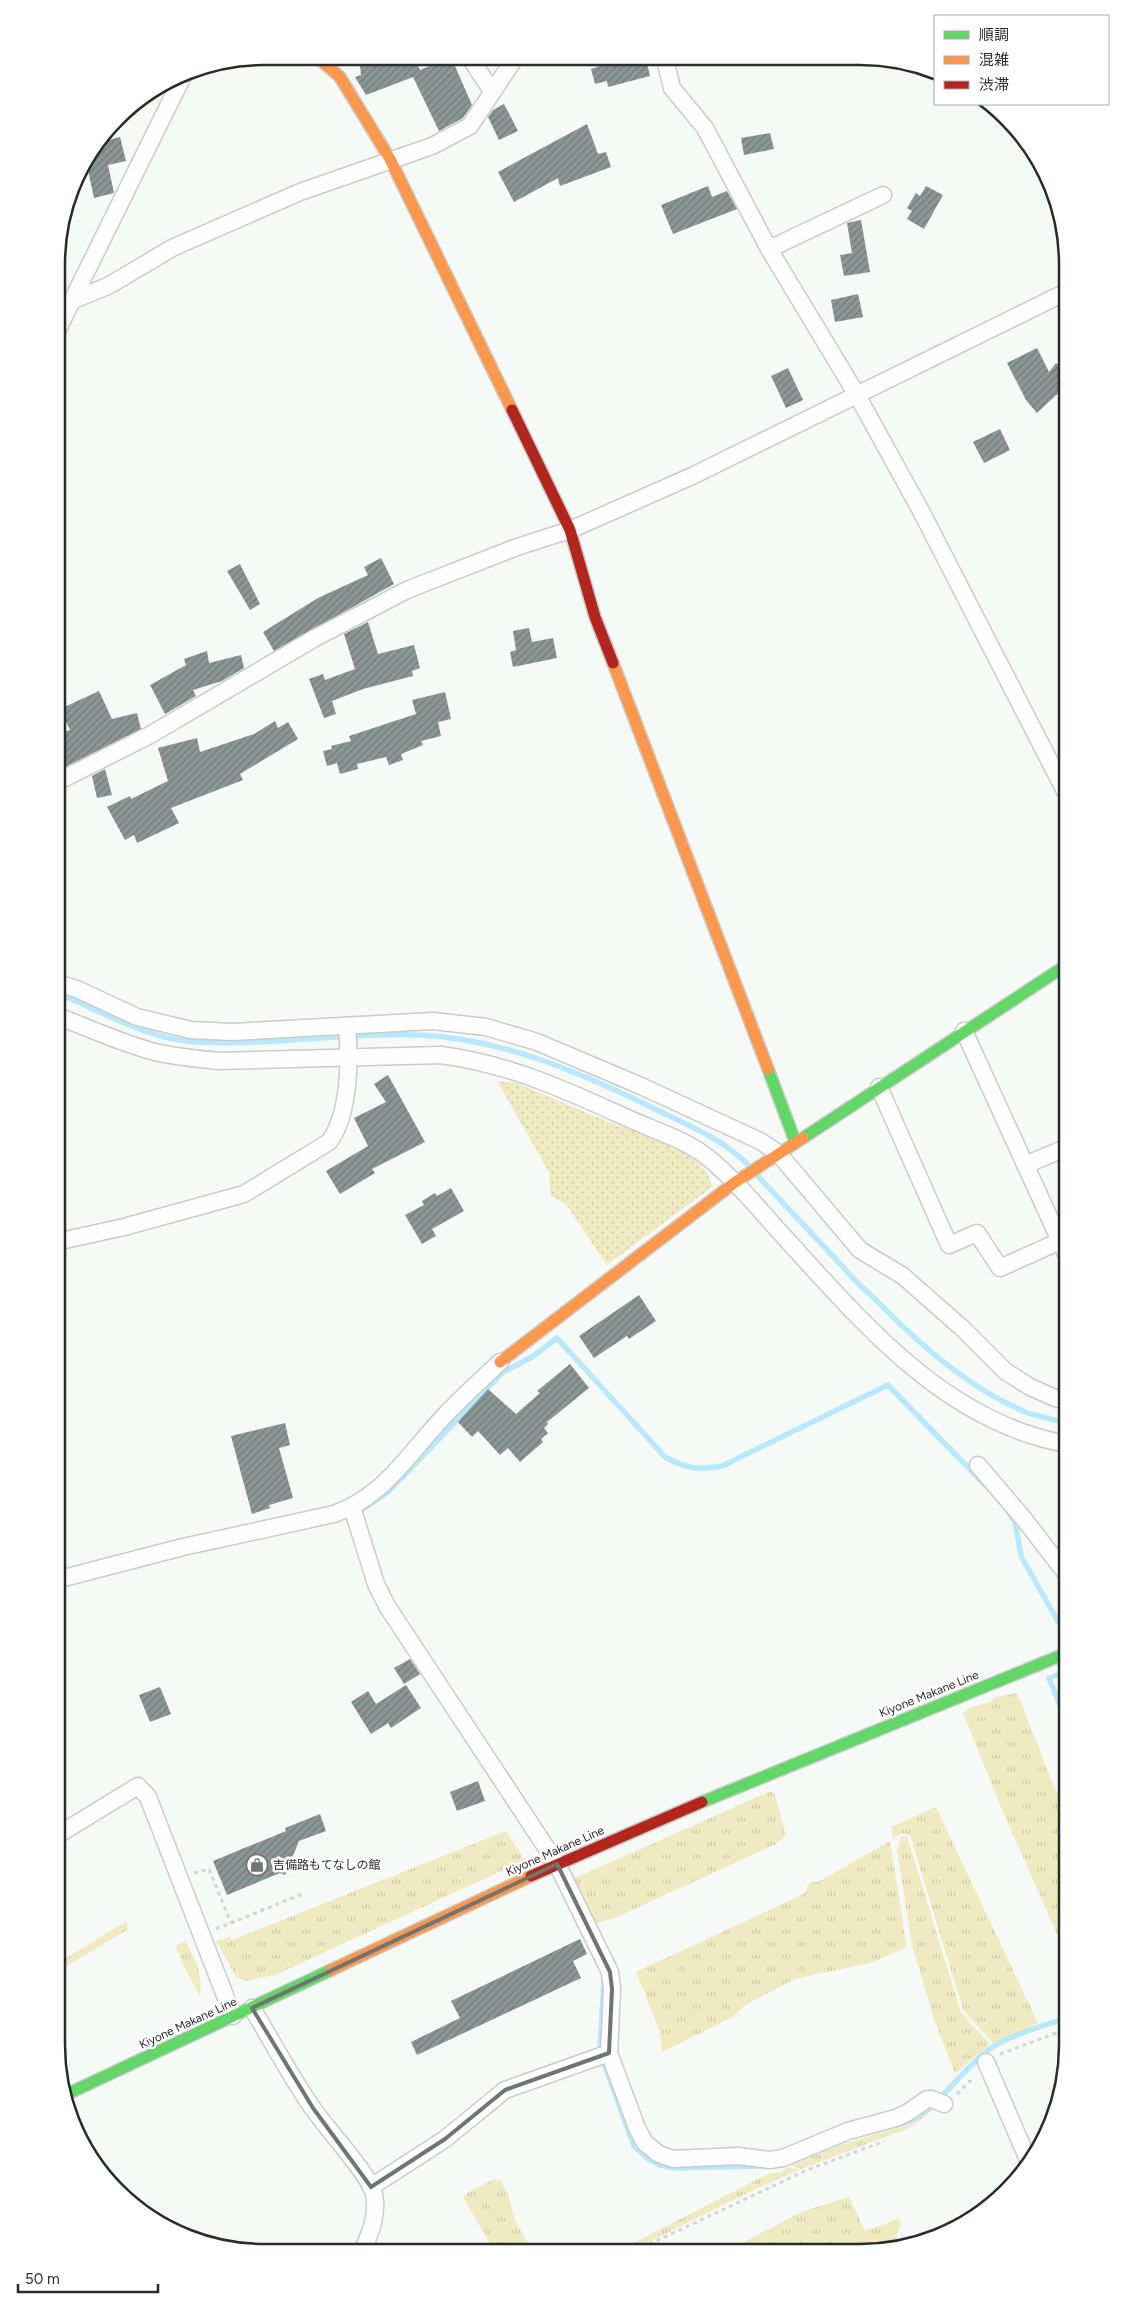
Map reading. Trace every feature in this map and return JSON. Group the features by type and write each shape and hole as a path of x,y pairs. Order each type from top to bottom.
{"street":[{"path":"326,65 340,77 390,159 570,530 595,617 795,1141"},
{"path":"475,65 492,91"},
{"path":"71,301 108,286 172,248 300,192 390,159 432,146 470,126 510,65"},
{"path":"666,65 672,88 704,128 769,249 857,395 922,511 1059,779"},
{"path":"65,314 179,85"},
{"path":"769,249 882,195"},
{"path":"65,778 150,735 315,638 407,590 516,547 570,530 692,476 1059,295"},
{"path":"65,1578 183,1547 334,1514 352,1507 380,1488 447,1413 500,1362 739,1179 1059,970"},
{"path":"65,986 77,989 137,1017 192,1030 348,1039 477,1060 522,1073 683,1143 739,1179 855,1313 912,1367 968,1407 999,1424 1027,1435 1059,1442"},
{"path":"65,1019 155,1052 185,1058 219,1061 348,1039 433,1021 459,1023 509,1033 537,1042 642,1086 760,1141 772,1157 860,1250 903,1276 962,1328 1005,1371 1030,1387 1059,1399"},
{"path":"964,1031 1059,1236"},
{"path":"65,1240 124,1227 244,1194 329,1142 337,1131 342,1112 348,1039"},
{"path":"879,1086 949,1245 977,1233 1000,1268 1059,1251"},
{"path":"1025,1165 1059,1151"},
{"path":"978,1465 1059,1566"},
{"path":"352,1507 376,1584 387,1606 557,1864 610,1972 612,1989 604,2055 645,2144 659,2154 673,2159 738,2156 770,2160 783,2158 848,2131 896,2118 927,2099 938,2101"},
{"name":"Kiyone Makane Line","path":"71,2092 557,1864 674,1813 1059,1656"},
{"path":"65,1831 138,1786 148,1797 233,2016"},
{"path":"252,2008 313,2108 370,2187 375,2207 374,2223 365,2244"},
{"path":"370,2187 445,2139 505,2090 604,2055"},
{"path":"986,2062 1026,2155"}],"path":[{"path":"179,1877 209,1869 231,1923"},
{"path":"202,1935 305,1893"}],"highlighted area":[{"path":"557,1864 610,1972 612,1989 609,2053 505,2090 445,2139 371,2187 313,2108 252,2008"}],"green space":[{"path":"497,1081 516,1083 671,1146 699,1163 708,1174 712,1187 607,1265 565,1203 551,1196 549,1172"},
{"path":"1017,1693 1059,1799 1059,1939 1001,1807 963,1713 971,1707 990,1702 996,1697"},
{"path":"771,1791 775,1795 786,1835 776,1844 617,1917 595,1924 573,1879"},
{"path":"936,1807 1038,2023 993,2043 963,2010 910,1835 902,1833 893,1838 891,1827"},
{"path":"506,1831 525,1860 275,1975 246,1981 237,1978 216,1941 229,1937 232,1940"},
{"path":"907,1836 961,2013 990,2044 955,2074 934,2019 912,1945 897,1850 901,1837"},
{"path":"890,1841 907,1947 874,1962 795,1979 745,2005 733,2017 662,2052 660,2032 636,1972 804,1894 810,1882 818,1882"},
{"path":"127,1921 127,1930 67,1966 65,1966 65,1959"},
{"path":"185,1941 198,1967 200,1996 182,1963 176,1946"},
{"path":"929,2110 933,2110 909,2128 801,2169 791,2165 842,2144 909,2125"},
{"path":"788,2167 799,2170 745,2194 645,2244 632,2244 770,2173 780,2173"},
{"path":"492,2180 500,2180 508,2193 515,2221 529,2244 490,2244 464,2199 464,2195"},
{"path":"849,2197 865,2231 898,2219 901,2223 897,2240 873,2244 740,2244 801,2212"}],"building":[{"path":"418,65 420,70 432,65 454,65 472,105 463,118 439,131 413,77 366,95 355,77 361,75 360,66"},
{"path":"603,65 647,65 650,76 608,87 607,81 595,84 591,69"},
{"path":"504,104 518,131 499,140 488,117 493,110"},
{"path":"587,124 598,154 606,152 611,167 560,186 558,178 514,202 498,172"},
{"path":"770,133 774,149 744,155 741,138"},
{"path":"120,137 126,161 108,165 114,193 94,198 88,171 108,140"},
{"path":"708,186 712,197 727,191 737,209 673,234 661,205"},
{"path":"926,186 943,195 924,229 907,219 912,211 907,208 916,193 920,196"},
{"path":"861,220 870,272 844,276 840,255 852,253 847,223"},
{"path":"858,294 863,317 835,322 831,300"},
{"path":"1037,348 1049,372 1056,363 1059,365 1059,392 1037,413 1026,400 1007,363"},
{"path":"788,368 803,400 786,408 771,376"},
{"path":"1000,429 1010,450 984,463 973,442"},
{"path":"381,558 394,584 274,651 263,632 318,598 368,575 364,567"},
{"path":"240,564 260,604 250,610 227,571"},
{"path":"368,622 378,654 414,645 420,668 412,671 413,676 363,689 332,701 336,714 324,718 309,679 323,674 325,680 355,669 344,634"},
{"path":"529,628 532,642 553,638 557,658 513,667 510,652 516,650 513,631"},
{"path":"207,651 209,663 241,655 244,668 222,681 193,690 196,696 165,714 150,685 186,665 184,659"},
{"path":"99,691 112,719 137,713 141,729 65,767 65,732 70,730 65,720 65,707"},
{"path":"445,692 451,719 438,722 441,736 421,741 423,745 401,754 403,760 389,765 386,757 357,764 358,769 340,774 337,763 327,766 323,751 332,749 331,746 351,741 349,736 416,714 412,700"},
{"path":"275,721 278,728 288,722 298,739 240,774 243,780 171,808 179,823 137,843 134,835 125,840 107,807 130,796 131,799 168,781 158,748 197,738 200,752 254,734"},
{"path":"105,769 112,795 97,798 92,776"},
{"path":"388,1075 425,1142 372,1169 375,1173 340,1194 326,1171 368,1146 354,1118 386,1102 374,1084"},
{"path":"451,1188 464,1211 432,1229 436,1236 422,1244 405,1215 424,1205 422,1201 435,1193 437,1196"},
{"path":"639,1295 656,1321 629,1339 627,1336 594,1358 579,1336"},
{"path":"570,1364 589,1388 547,1422 548,1424 544,1428 548,1433 541,1439 543,1442 520,1462 508,1448 500,1455 478,1431 472,1437 458,1422 488,1389 516,1414 540,1393 537,1391"},
{"path":"285,1423 290,1445 279,1448 293,1498 269,1505 270,1508 252,1514 231,1436"},
{"path":"410,1659 420,1674 404,1684 394,1668"},
{"path":"406,1685 421,1708 391,1728 388,1723 371,1734 351,1702 368,1691 376,1704"},
{"path":"160,1687 171,1714 150,1722 139,1695"},
{"path":"478,1781 485,1801 457,1811 450,1792"},
{"path":"320,1814 326,1831 299,1841 285,1875 280,1873 227,1895 213,1861 286,1831 285,1828"},
{"path":"580,1939 587,1954 573,1961 581,1978 417,2055 411,2042 460,2018 451,2001"}],"waterway":[{"path":"65,997 156,1035 182,1041 223,1043 362,1035 418,1035 448,1037 507,1049 564,1068 620,1092 688,1125 727,1147 750,1167"},
{"path":"756,1174 857,1283 947,1365 1003,1402 1028,1413 1059,1421"},
{"path":"360,1511 388,1492 503,1372 532,1357 557,1338 665,1457 680,1464 692,1468 722,1466 888,1385 985,1485"},
{"path":"1009,1513 1015,1522 1021,1556 1059,1623"},
{"path":"1059,1674 1049,1678 1059,1703"},
{"path":"600,2049 604,1979"},
{"path":"897,2125 923,2113 979,2057 991,2048 1018,2035 1059,2021"},
{"path":"602,2058 634,2146 647,2158 660,2165 674,2168 767,2166"}],"traffic: fast":[{"path":"803,1138 1059,970"},
{"path":"768,1069 795,1141"},
{"path":"702,1802 1059,1656"},
{"path":"71,2092 331,1970"}],"traffic: slow":[{"path":"326,65 340,77 390,159 512,410"},
{"path":"613,663 768,1069"},
{"path":"500,1362 734,1183 803,1138"},
{"path":"331,1970 531,1876"}],"traffic: jam":[{"path":"512,410 570,530 595,617 613,663"},
{"path":"531,1876 702,1802"}],"place":[{"name":"吉備路もてなしの館","path":"257,1865"}]}
